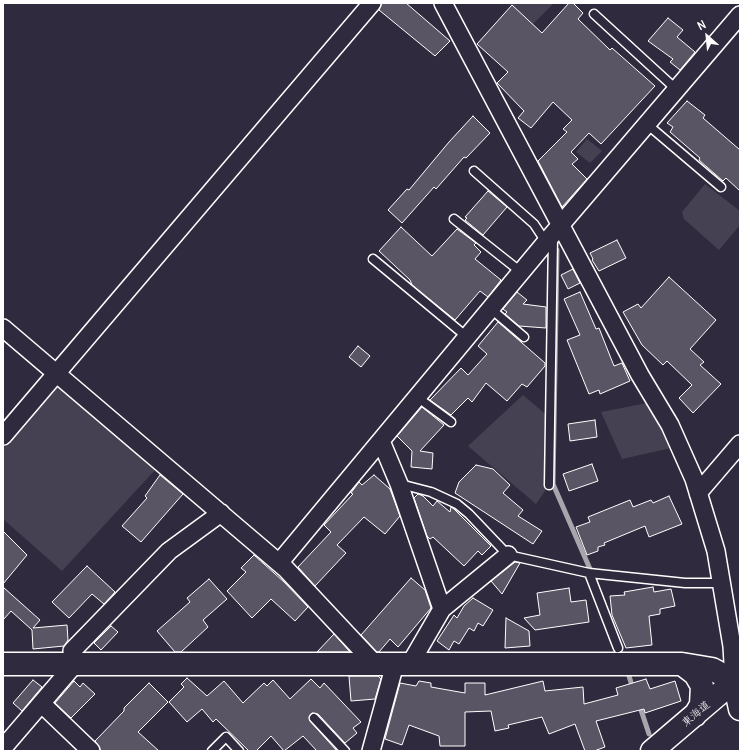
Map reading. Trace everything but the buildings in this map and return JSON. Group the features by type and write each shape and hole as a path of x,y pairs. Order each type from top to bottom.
{"street":[{"path":"443,3 553,234 670,425 694,479 716,551 732,646 740,709"},
{"path":"3,436 367,4"},
{"path":"279,563 553,234 678,90 740,15"},
{"path":"3,328 221,513 393,664"},
{"path":"381,441 399,484 442,609"},
{"path":"698,493 740,444"},
{"path":"75,664 72,651 169,550 221,513"},
{"path":"371,751 393,664 442,609 508,555"},
{"path":"3,664 682,664 712,669 737,679"},
{"path":"3,748 75,664"},
{"path":"682,664 695,674 702,686 701,705 695,715"},
{"name":"東海道","path":"652,751 737,679"},
{"path":"42,704 91,751"}],"lane":[{"path":"594,14 678,90"},
{"path":"648,125 721,187"},
{"path":"474,171 534,224 553,234 549,485"},
{"path":"454,219 522,272"},
{"path":"373,259 467,337"},
{"path":"491,309 524,337"},
{"path":"417,397 451,422"},
{"path":"399,484 431,492 457,504 469,514 508,555 589,573 685,583 722,583"},
{"path":"589,573 618,648"},
{"path":"314,718 345,751"},
{"path":"212,751 226,737 239,751"}],"shaded area":[{"path":"508,3 554,3 533,24"},
{"path":"587,139 602,151 590,163 576,152"},
{"path":"705,184 740,211 740,225 719,250 684,219 682,212"},
{"path":"60,383 155,470 62,571 3,519 3,449"},
{"path":"523,395 550,418 549,485 536,504 468,446"},
{"path":"647,403 671,448 622,459 601,412"}],"waterway":[{"path":"557,250 553,484 590,569"},
{"path":"629,676 633,689"},
{"path":"639,704 649,734"}]}
